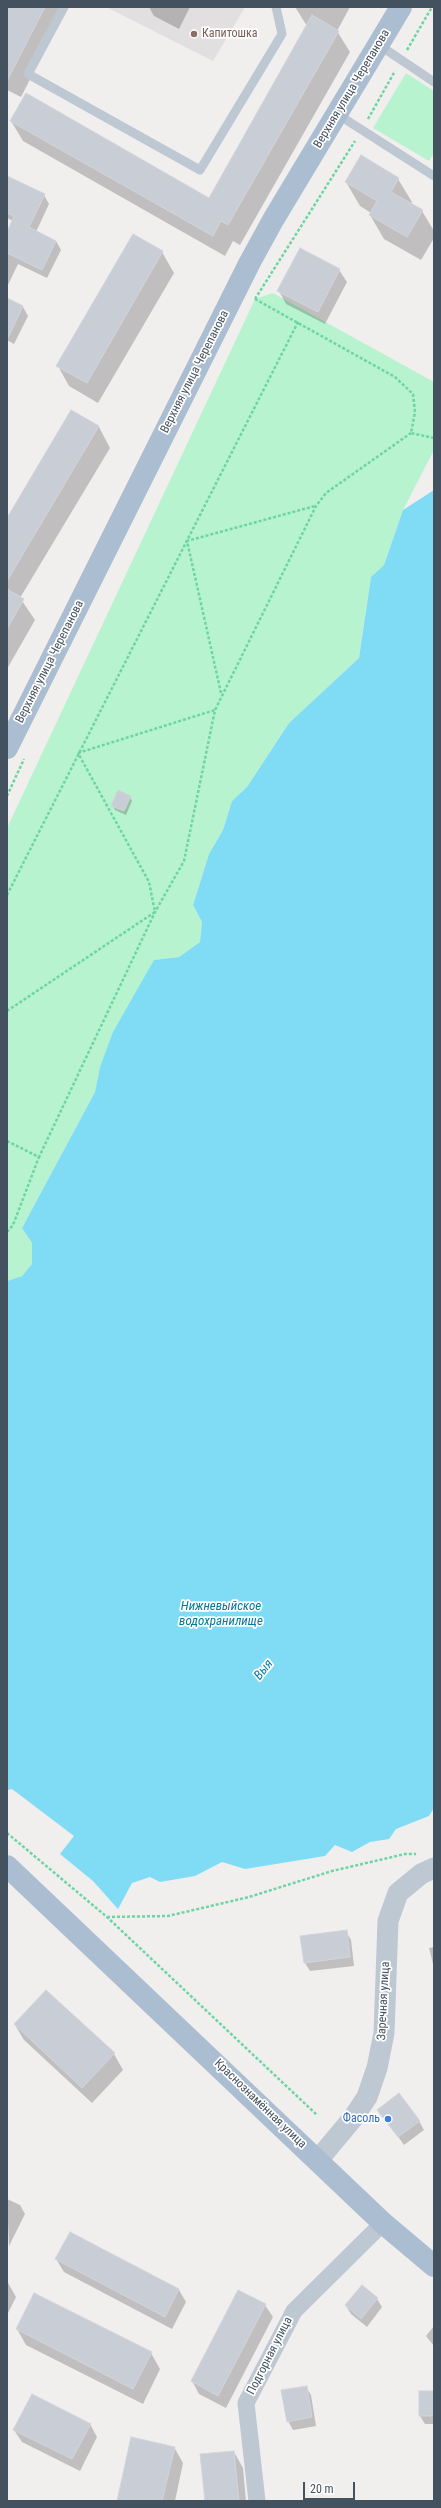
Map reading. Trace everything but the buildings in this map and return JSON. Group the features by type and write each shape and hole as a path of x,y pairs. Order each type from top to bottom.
{"main road":[{"name":"Верхняя улица Черепанова","path":"17,751 250,262 401,7"},
{"name":"Краснознамённая улица","path":"7,1866 88,1941 383,2223 434,2266"}],"street":[{"name":"Заречная улица","path":"318,2160 353,2118 366,2097 377,2068 384,2033 388,1921 398,1893 421,1874 427,1861"},
{"name":"Подгорная улица","path":"257,2501 246,2403 294,2311 383,2223"}],"lane":[{"path":"64,7 28,74 200,170 282,34 276,7"},
{"path":"379,45 434,82"},
{"path":"337,114 434,176"}],"path":[{"path":"252,306 362,131 432,7"},
{"path":"7,1232 13,1225 38,1157 155,912 184,861 215,710 316,506 326,493 411,433 415,412 413,394 395,377 255,299"},
{"path":"7,895 77,753 298,322"},
{"path":"411,433 434,438"},
{"path":"187,541 316,506"},
{"path":"187,541 222,694"},
{"path":"77,753 215,710"},
{"path":"7,796 17,751"},
{"path":"77,753 149,882 155,912"},
{"path":"7,1011 155,912"},
{"path":"7,1141 38,1157"},
{"path":"7,1833 107,1918 317,2115"},
{"path":"107,1918 168,1916 249,1897 332,1871 405,1854 427,1861"}],"shaded area":[{"name":"Капитошка","path":"106,7 245,7 213,61"}],"green space":[{"path":"406,73 434,91 434,153 429,161 373,128"},
{"path":"273,293 434,382 434,450 403,510 384,565 371,577 359,658 289,723 247,787 232,801 223,830 209,854 193,905 202,922 200,942 179,957 154,960 100,1067 95,1092 22,1228 32,1243 32,1264 22,1276 7,1281 7,828 255,299"}],"water":[{"name":"Нижневыйское водохранилище","path":"434,490 434,1808 429,1816 396,1829 389,1839 370,1842 352,1852 335,1845 325,1856 245,1869 222,1862 195,1876 160,1882 150,1877 132,1883 118,1909 93,1881 60,1854 74,1836 12,1789 7,1790 7,1281 22,1276 32,1264 32,1243 22,1228 95,1092 100,1067 113,1032 154,960 179,957 200,942 202,922 193,905 209,854 223,830 232,801 247,787 289,723 359,658 371,577 384,565 403,510"}],"place":[{"name":"Капитошка","path":"194,34"},
{"name":"Фасоль","path":"388,2119"}],"water label":[{"name":"Выя","path":"264,1670"}]}
